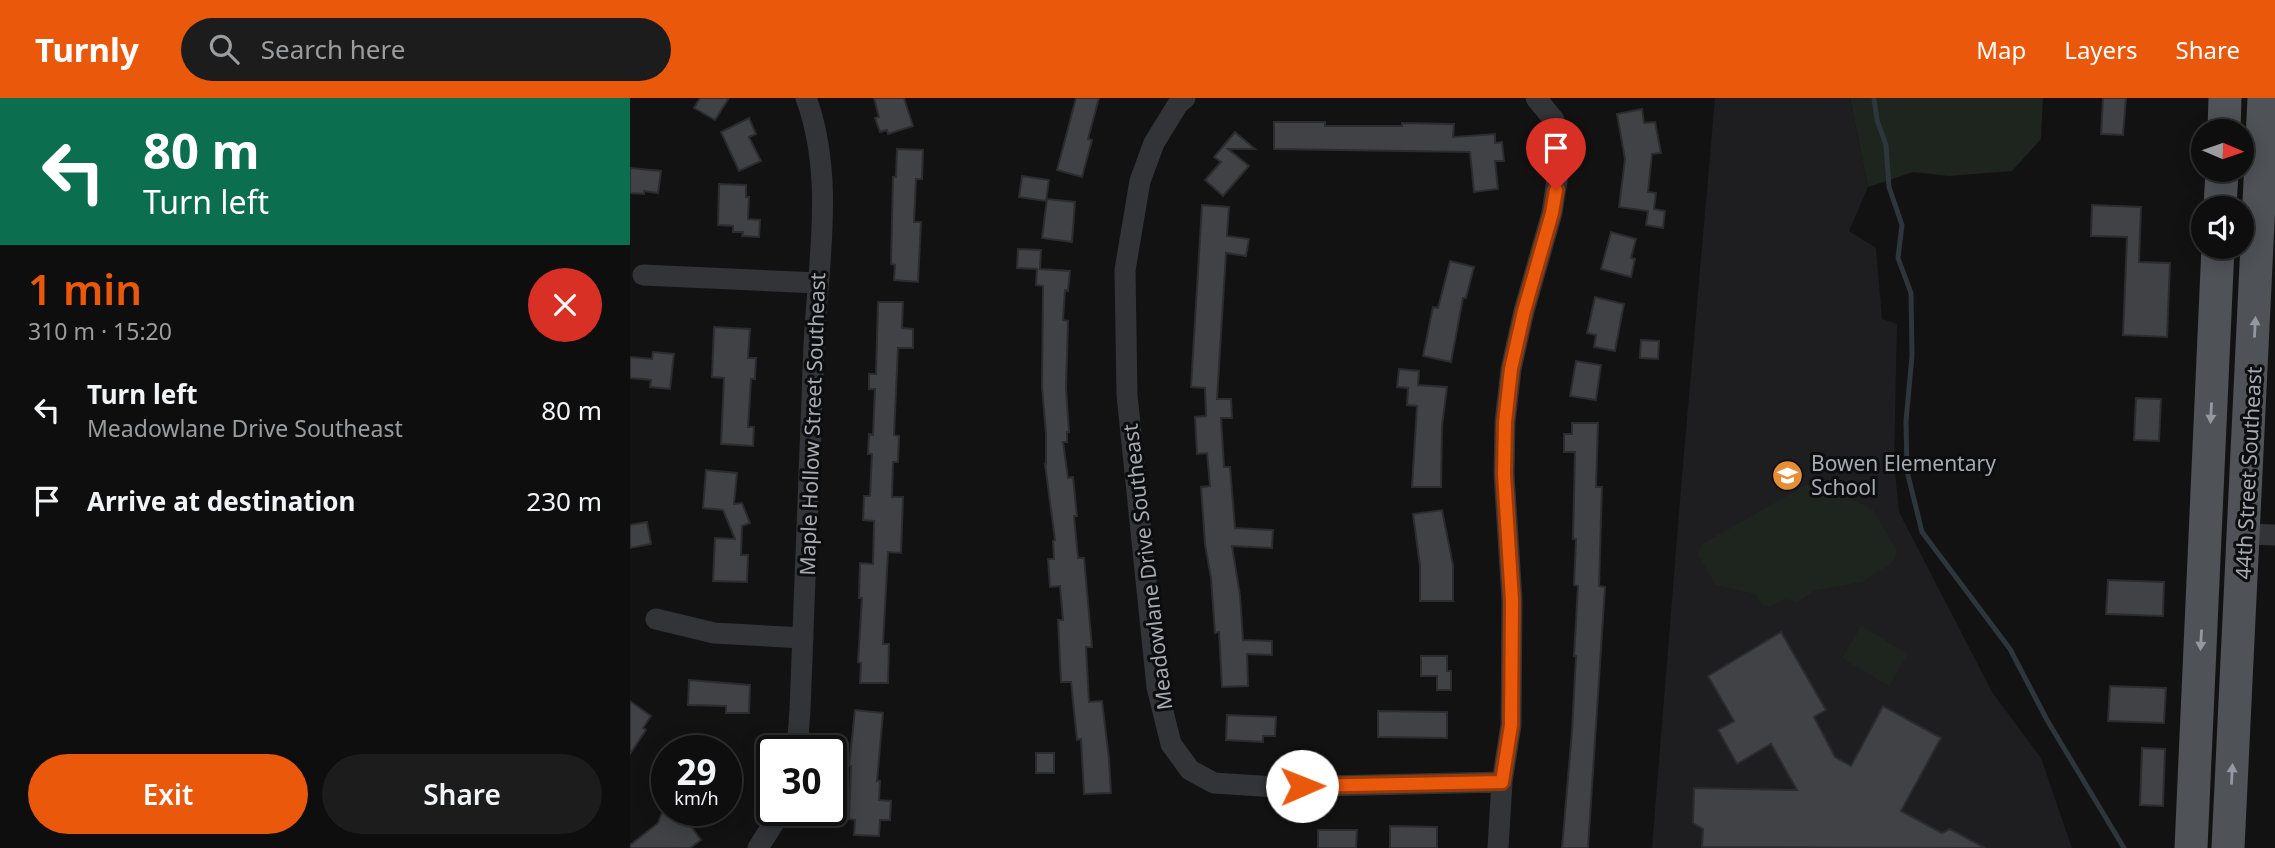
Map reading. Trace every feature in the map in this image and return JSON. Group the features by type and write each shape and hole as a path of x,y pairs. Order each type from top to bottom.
{"main road":[{"path":"2224,119 2225,98"},
{"name":"44th Street Southeast","path":"2229,845 2241,601 2260,535 2266,278 2260,208 2264,98"},
{"path":"2249,182 2260,208"},
{"name":"44th Street Southeast","path":"2192,848 2217,259"},
{"path":"2208,483 2216,509 2228,524 2260,535"},
{"path":"2205,549 2216,553 2227,566 2241,601"},
{"path":"2194,797 2206,801 2217,813 2229,845"}],"street":[{"name":"Maple Hollow Street Southeast","path":"798,735 822,209 818,141 806,98"},
{"name":"Meadowlane Drive Southeast","path":"1185,98 1178,104 1154,143 1140,181 1125,270 1127,395 1157,687 1171,744 1190,770 1214,783 1277,787 1502,782"},
{"path":"1498,848 1502,782 1511,725 1512,613 1504,474 1505,422 1511,369 1524,311 1552,213 1559,167 1554,120 1536,98"},
{"path":"643,275 818,283"},
{"path":"656,619 714,633 803,638"},
{"path":"758,848 772,826"}],"shaded area":[{"name":"Bowen Elementary School","path":"1715,98 1850,98 1868,187 1849,231 1876,248 1882,319 1897,324 1894,462 1899,512 1992,692 2041,758 2072,848 1652,848"},
{"path":"1850,98 2043,98 2041,139 2012,171 1949,176 1913,172 1868,187"},
{"path":"1815,480 1873,510 1897,551 1893,562 1862,582 1816,590 1797,602 1785,599 1770,607 1762,605 1755,594 1716,585 1698,555 1702,544"},
{"path":"1861,626 1908,654 1889,686 1842,658"}],"building":[{"path":"700,98 729,98 715,120 694,108"},
{"path":"874,98 904,98 913,126 888,134 887,130 880,132 875,118 879,117"},
{"path":"1076,98 1099,98 1088,139 1092,140 1082,177 1057,170"},
{"path":"2103,98 2126,98 2123,135 2101,134"},
{"path":"1642,109 1644,123 1655,122 1661,153 1652,154 1648,192 1656,193 1654,209 1665,211 1663,228 1646,225 1648,211 1619,207 1625,159 1617,114"},
{"path":"749,118 756,134 749,137 761,161 739,171 721,132"},
{"path":"1274,122 1325,122 1325,126 1454,124 1453,137 1495,134 1495,143 1502,142 1504,161 1495,161 1498,189 1474,192 1470,152 1274,149"},
{"path":"1235,132 1255,149 1228,149 1249,166 1223,196 1205,180 1221,162 1214,157"},
{"path":"897,149 923,150 922,179 916,179 914,222 921,222 918,282 894,280 895,265 891,264 893,177 896,177"},
{"path":"630,168 661,171 658,193 630,193"},
{"path":"1022,176 1049,180 1046,201 1019,197"},
{"path":"719,184 746,185 746,197 749,197 748,219 760,220 759,237 742,236 743,232 733,232 733,226 718,225"},
{"path":"1047,199 1075,202 1072,242 1042,238"},
{"path":"1202,205 1229,207 1227,236 1249,239 1246,256 1226,253 1217,399 1231,399 1232,418 1221,418 1224,467 1230,467 1235,528 1273,530 1272,548 1232,546 1240,595 1243,640 1272,641 1272,655 1247,654 1248,686 1222,687 1219,632 1215,633 1211,578 1205,544 1201,487 1210,486 1207,453 1197,454 1195,417 1206,416 1205,388 1191,387"},
{"path":"2092,205 2141,207 2139,262 2170,263 2167,337 2123,335 2127,237 2091,236"},
{"path":"1611,232 1636,239 1631,258 1635,259 1631,277 1601,269"},
{"path":"1018,249 1041,250 1040,269 1070,271 1068,291 1065,290 1063,320 1068,321 1066,388 1069,432 1067,442 1063,442 1068,478 1073,477 1078,558 1084,558 1092,647 1086,647 1089,702 1102,701 1111,793 1084,794 1081,739 1077,740 1071,682 1061,682 1058,620 1063,620 1060,586 1050,587 1048,559 1054,559 1055,540 1045,464 1046,434 1042,387 1043,286 1036,285 1037,269 1017,268"},
{"path":"1450,261 1474,267 1466,298 1463,298 1451,362 1423,356 1433,307 1438,308"},
{"path":"1595,297 1624,304 1615,351 1594,347 1596,335 1587,333"},
{"path":"878,302 903,302 902,328 913,329 913,348 898,348 894,435 899,436 898,462 893,462 892,497 903,497 901,553 888,552 883,644 889,644 888,683 860,683 860,563 873,564 874,521 863,520 864,496 870,496 872,454 868,454 869,434 873,435 875,389 869,389 869,374 876,374"},
{"path":"714,327 750,329 748,358 756,358 755,379 751,379 748,427 754,427 753,446 721,444 724,378 712,377"},
{"path":"1641,340 1659,341 1658,359 1640,358"},
{"path":"653,352 674,354 670,389 650,387 651,380 630,378 630,357 652,359"},
{"path":"1576,361 1601,365 1596,400 1570,396"},
{"path":"1399,369 1419,371 1418,385 1447,387 1442,426 1441,487 1412,487 1417,406 1407,405 1408,388 1397,387"},
{"path":"2136,398 2161,399 2159,441 2134,440"},
{"path":"1572,423 1598,423 1596,487 1602,487 1599,586 1605,587 1588,848 1562,848 1572,731 1578,586 1574,585 1575,452 1564,452 1564,434 1572,434"},
{"path":"706,470 737,473 734,504 742,503 750,523 742,526 741,555 748,555 747,582 713,581 715,538 735,539 723,510 703,508"},
{"path":"1442,510 1453,565 1453,601 1420,601 1420,566 1413,514"},
{"path":"647,522 651,544 630,548 630,525"},
{"path":"2108,580 2164,582 2163,616 2106,614"},
{"path":"1781,632 1826,710 1814,717 1835,757 1851,766 1883,706 1941,738 1901,811 1942,833 1950,829 1985,848 1702,847 1703,829 1693,823 1694,788 1797,790 1771,744 1737,764 1718,730 1734,721 1708,676"},
{"path":"1421,656 1447,656 1447,671 1451,671 1451,690 1437,690 1437,676 1421,676"},
{"path":"689,680 750,685 749,713 726,713 726,706 688,705"},
{"path":"2110,686 2166,688 2164,723 2108,721"},
{"path":"630,701 651,716 643,728 646,730 630,754"},
{"path":"855,710 883,713 877,781 880,781 879,800 891,801 890,820 880,820 879,836 854,835 855,820 849,819 849,766"},
{"path":"1378,711 1447,712 1447,738 1378,737"},
{"path":"1227,715 1276,717 1275,736 1263,736 1263,742 1226,740"},
{"path":"2142,748 2165,749 2163,806 2140,805"},
{"path":"1036,753 1054,753 1054,773 1036,773"},
{"path":"654,826 691,826 701,840 690,848 630,848 630,845"},
{"path":"1390,826 1437,827 1437,848 1390,848"},
{"path":"1318,830 1357,830 1356,848 1318,848"}],"waterway":[{"path":"1874,98 1877,120 1886,145 1889,187 1902,225 1898,258 1911,293 1912,356 1906,421 1907,471 1922,532 2010,649 2047,720 2124,848"}],"place":[{"name":"Bowen Elementary School","path":"1788,475"}],"route":[{"path":"1302,786 1502,782 1511,725 1512,600 1504,474 1505,422 1511,369 1556,190"}]}
